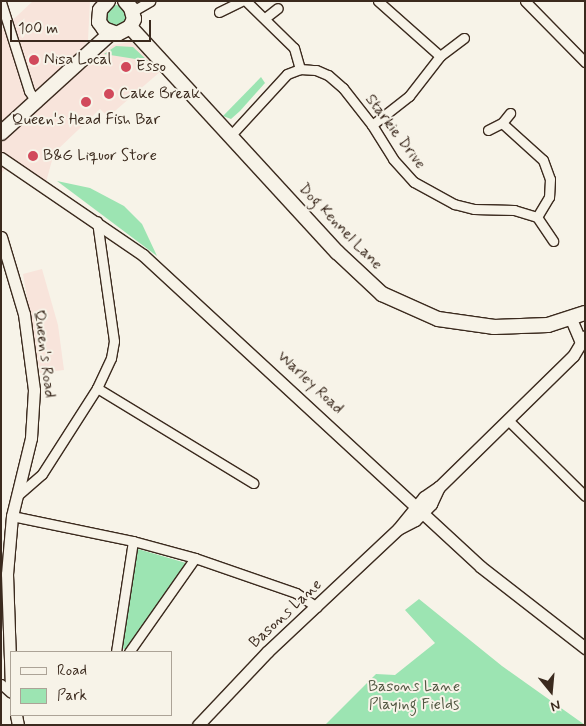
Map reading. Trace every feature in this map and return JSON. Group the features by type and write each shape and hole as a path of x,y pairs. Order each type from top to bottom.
{"main road":[{"path":"93,48 102,6"},
{"path":"102,6 99,22 111,33"},
{"path":"1,133 37,103 111,33 123,33 130,28 129,6"},
{"name":"Dog Kennel Lane","path":"130,28 231,135 337,252 382,294 422,314 457,323 494,327 532,326 571,319 585,313"}],"street":[{"path":"129,6 150,1"},
{"path":"219,12 242,1"},
{"path":"231,135 287,74 300,69 294,48 246,1"},
{"path":"378,1 440,56"},
{"path":"526,1 585,62"},
{"path":"1,2 29,91 37,103"},
{"path":"265,18 278,8"},
{"path":"372,125 409,96 440,56 464,38"},
{"name":"Starkie Drive","path":"300,69 328,74 372,125 392,159 414,182 435,196 474,209 514,210 537,217"},
{"path":"488,130 502,123 510,113"},
{"path":"502,123 543,160 550,179 549,197 537,217 553,241"},
{"name":"Warley Road","path":"1,158 97,221 143,255 215,318 481,567 585,648"},
{"path":"19,494 42,474 97,388 111,358 114,341 97,221"},
{"name":"Queen's Road","path":"1,237 24,314 34,390 32,430 19,494 12,516 4,628 10,680"},
{"name":"Basons Lane","path":"198,725 267,652 420,508 431,504 439,487 572,356 582,337 571,319"},
{"path":"97,388 253,483"},
{"path":"508,420 585,496"},
{"path":"12,516 134,540 195,558 296,593 317,607"},
{"path":"116,651 134,540"},
{"path":"131,651 195,558"}],"shaded area":[{"path":"33,1 90,1 88,40 80,52 92,62 113,45 131,42 161,71 108,117 100,109 54,153 45,186 10,163 1,174 1,31"},
{"path":"42,269 58,325 64,370 40,373 23,274"}],"green space":[{"path":"116,5 124,8 127,16 124,24 116,27 108,24 105,16 108,8"},
{"path":"116,46 133,47 148,61 104,54"},
{"path":"261,77 265,83 240,111 231,119 223,116"},
{"path":"57,181 90,188 124,206 142,224 157,256"},
{"path":"138,549 186,563 127,650 120,647"},
{"name":"Basons Lane Playing Fields","path":"419,599 502,666 585,725 325,725 376,674 395,675 435,643 405,610"}],"place":[{"name":"Nisa Local","path":"34,60"},
{"name":"Esso","path":"126,67"},
{"name":"Cake Break","path":"109,94"},
{"name":"Queen's Head Fish Bar","path":"86,102"},
{"name":"B&G Liquor Store","path":"33,156"}]}
